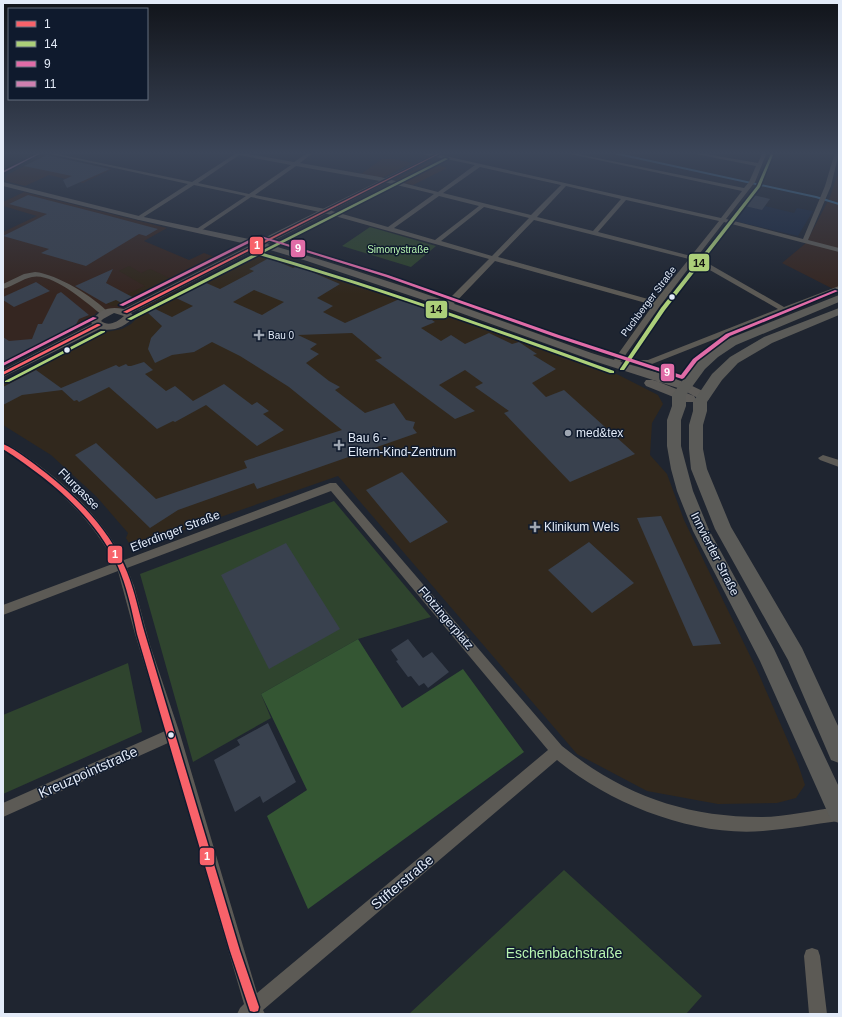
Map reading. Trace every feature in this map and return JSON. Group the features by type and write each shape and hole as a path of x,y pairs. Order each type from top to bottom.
{"main road":[{"path":"65,199 139,218 260,245 310,259 448,305 554,344 616,361 640,378 702,399"},
{"path":"99,325 96,322 104,313 113,310 125,312 348,199"},
{"name":"Innviertler Straße","path":"839,298 732,342 700,366 682,391 674,420 674,446 685,491 701,531 767,654 839,813"},
{"name":"Innviertler Straße","path":"839,311 749,350 724,368 702,399 696,425 696,449 699,469 723,529 795,654 839,752"},
{"path":"3,374 99,325 105,327 121,324 126,321 128,316 125,312"}],"street":[{"path":"139,218 168,199"},
{"path":"197,231 244,199"},
{"path":"272,199 325,211 657,304"},
{"path":"389,229 430,199"},
{"path":"460,199 693,258 785,310"},
{"path":"448,305 550,199"},
{"path":"594,233 624,199"},
{"path":"632,199 723,220 839,250"},
{"name":"Puchberger Straße","path":"616,361 657,304 739,199"},
{"path":"805,241 823,199"},
{"path":"436,242 483,205"},
{"path":"3,287 33,274 43,274 75,291 104,313"},
{"path":"616,361 649,362 839,288"},
{"name":"Flurgasse","path":"3,446 42,472 88,514 114,552 121,566"},
{"path":"823,458 839,464"},
{"name":"Flotzingerplatz","path":"333,486 557,751 580,770 616,790 663,812 712,822 762,824 839,813"},
{"name":"Eferdinger Straße","path":"3,610 333,486"},
{"path":"121,566 140,636 173,734 193,809 252,1012"},
{"name":"Kreuzpointstraße","path":"3,810 173,734"},
{"name":"Stifterstraße","path":"252,1012 557,751"},
{"path":"812,956 818,1014"}],"shaded area":[{"path":"8,199 54,199 167,228 144,241 189,260 204,253 220,259 120,308 103,310 96,313 90,323 3,367 3,232 37,216 3,206 3,202"},
{"path":"829,199 839,199 839,292 782,263 806,243"},
{"path":"745,206 762,209 765,206 794,213 797,208 813,211 798,236 734,221"},
{"name":"Klinikum Wels","path":"262,252 267,252 310,265 448,310 597,364 658,395 663,404 652,423 650,455 667,474 684,520 757,670 798,764 805,785 796,798 777,803 718,804 647,791 577,754 338,476 132,548 126,538 128,533 96,496 51,455 3,425 3,382 59,352 63,353 80,344 78,342 101,333 122,329 131,324 137,318 142,308 220,270"},
{"path":"129,266 141,273 150,269 174,280 124,305 113,306 106,304 145,286 119,271"}],"green space":[{"name":"Simonystraße","path":"370,227 436,246 411,267 342,246"},
{"path":"334,501 431,617 358,639 261,694 271,718 193,762 140,574"},
{"path":"358,639 402,708 463,669 524,752 308,909 267,816 307,790 261,694"},
{"path":"128,663 142,732 3,794 3,715"},
{"name":"Eschenbachstraße","path":"564,870 702,996 686,1014 409,1014"}],"building":[{"path":"19,199 45,199 158,229 146,236 139,234 86,266 41,253 49,249 3,236 47,214 9,204"},
{"path":"750,199 770,199 762,210 745,206"},
{"path":"269,258 293,268 298,266 340,284 317,298 333,306 323,312 345,323 404,297 449,312 432,320 435,322 421,328 441,341 451,335 465,344 489,333 512,344 519,342 537,354 533,355 556,369 532,383 546,397 564,390 635,454 570,482 504,413 509,411 475,387 483,383 465,370 439,385 475,411 455,419 375,360 382,358 352,333 298,335 317,344 310,349 319,354 306,363 329,381 340,387 335,390 365,413 394,403 406,420 415,422 413,428 417,433 257,489 254,483 178,510 150,528 75,455 96,443 156,499 247,468 244,461 342,430 289,387 240,356 212,342 194,352 172,355 155,363 148,349 151,338 162,326 148,313 144,314 138,311 149,306 172,317 193,306 176,298 204,282 220,289 254,271 249,269","holes":["254,290 284,302 262,315 233,302"]},
{"path":"113,269 106,283 138,300 127,306 116,300 106,304 75,286"},
{"path":"36,282 50,291 14,307 3,300 3,297"},
{"path":"61,292 89,315 79,319 74,328 3,364 3,337 9,341 32,339 38,324 42,324 57,294"},
{"path":"144,362 153,370 145,374 166,391 175,386 193,401 224,384 252,405 257,402 269,411 263,414 284,430 257,446 206,405 175,422 173,421 157,429 109,387 79,402 77,400 74,401 62,390 22,395 3,405 3,387 36,370 61,388 116,365 119,367 126,364 131,366"},
{"path":"402,472 448,522 410,543 366,490"},
{"path":"661,516 721,644 693,646 637,518"},
{"path":"589,542 634,583 592,613 548,570"},
{"path":"286,543 340,629 269,669 221,575"},
{"path":"408,639 423,658 432,652 449,672 428,688 424,683 419,686 411,676 408,677 396,661 398,660 391,650"},
{"path":"268,723 296,782 263,803 260,796 235,812 214,760 240,745 237,740"}],"waterway":[{"path":"824,199 839,204"}],"transit line":[{"name":"1","path":"125,312 348,199"},
{"name":"14","path":"129,319 366,199"},
{"name":"14","path":"622,369 663,309 748,199"},
{"name":"9","path":"121,305 256,238 261,237 387,276 557,336 682,377 695,360 728,335 836,291"},
{"name":"14","path":"258,253 392,294 612,372"},
{"name":"9","path":"3,365 95,318"},
{"name":"1","path":"3,374 99,325"},
{"name":"14","path":"7,381 103,332"},
{"name":"1","path":"3,446 37,469 70,497 99,529 111,546 124,572 235,951 254,1007"}],"place":[{"name":"Bau 0","path":"259,335"},
{"name":"med&tex","path":"568,433"},
{"name":"Bau 6 - Eltern-Kind-Zentrum","path":"339,445"},
{"name":"Klinikum Wels","path":"535,527"}]}
